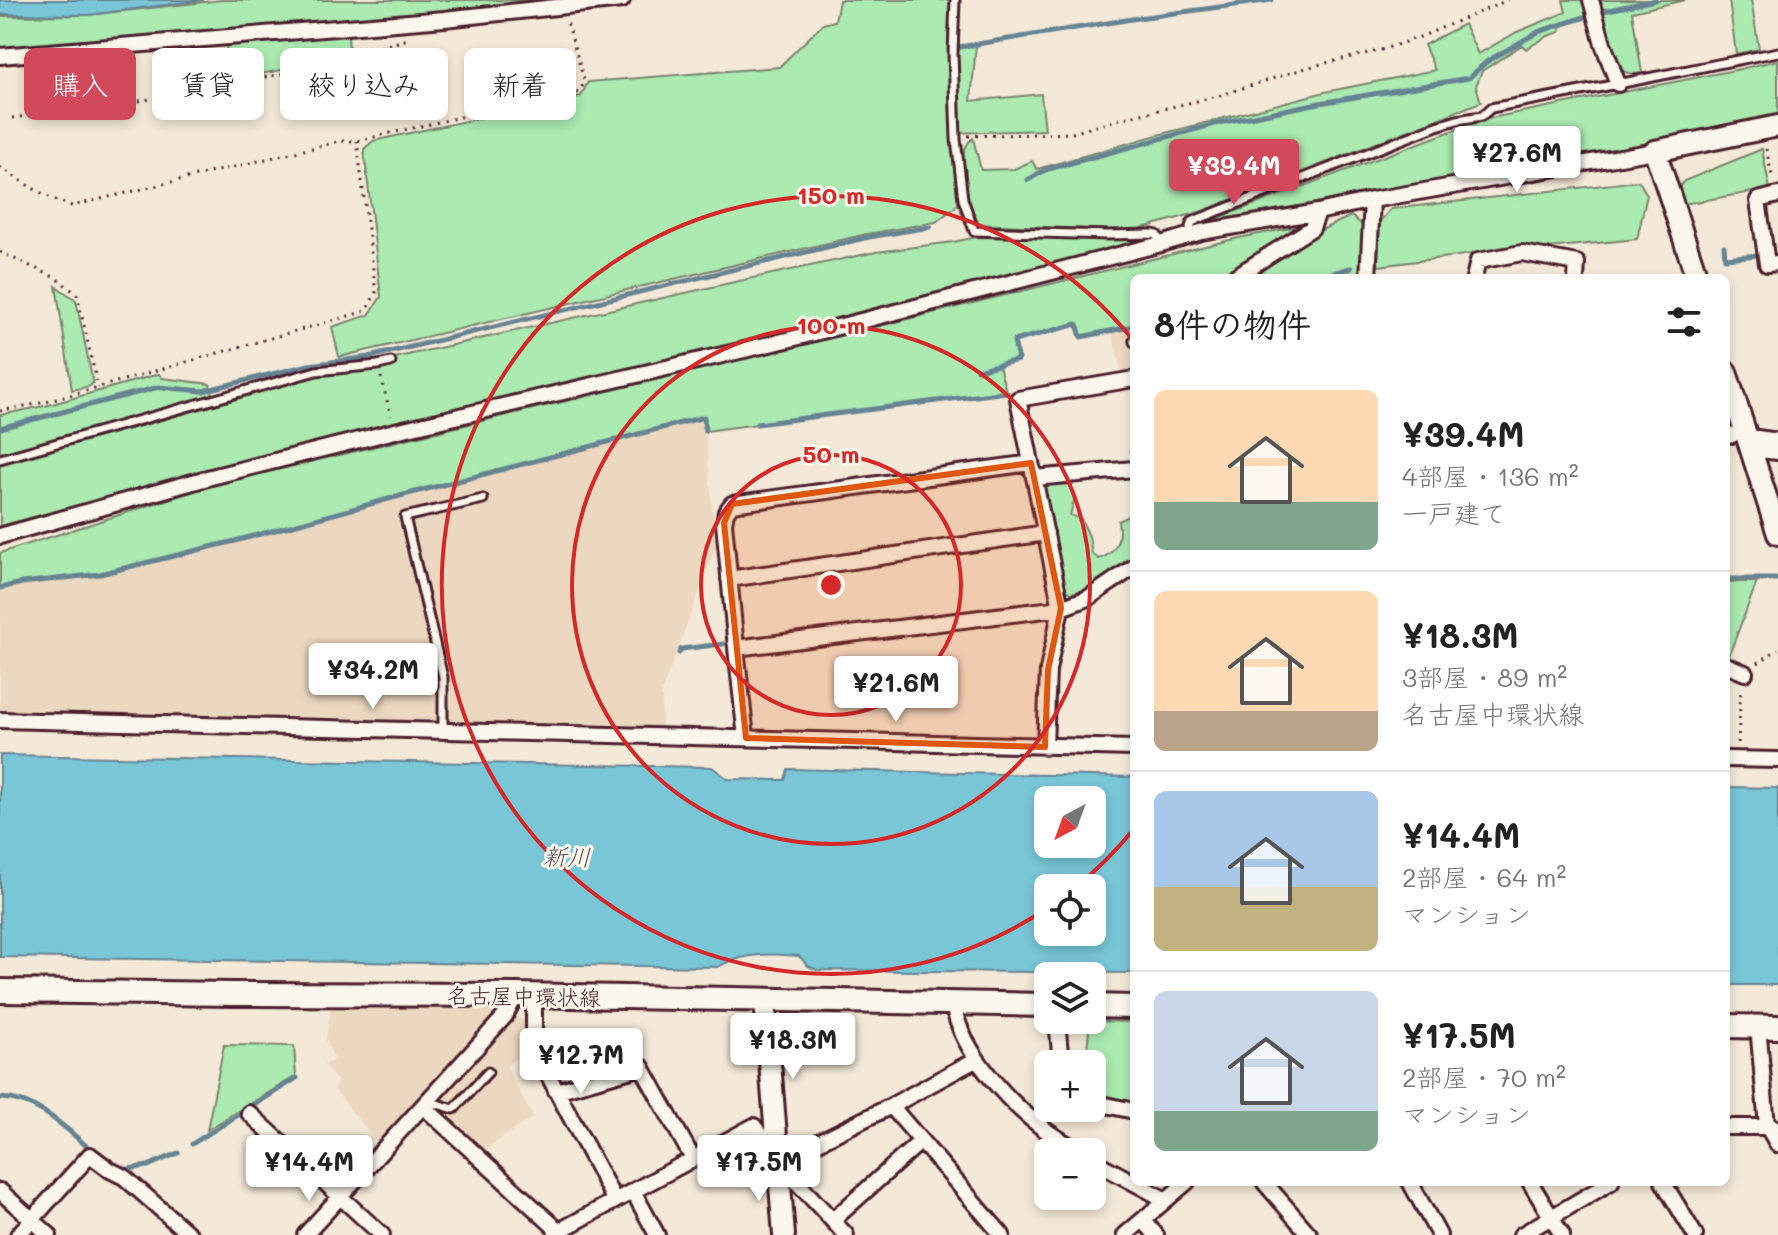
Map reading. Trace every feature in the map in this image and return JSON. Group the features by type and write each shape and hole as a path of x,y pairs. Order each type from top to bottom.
{"main road":[{"name":"名古屋中環状線","path":"0,991 525,995 1034,1005"},
{"path":"1106,1006 1130,1007"},
{"path":"1730,1026 1768,1026"}],"street":[{"path":"0,56 444,19 622,0"},
{"path":"1591,0 1618,84"},
{"path":"0,536 211,477 787,340 1192,235 1770,128"},
{"path":"1655,151 1696,274"},
{"path":"1777,196 1758,200 1767,264 1778,263"},
{"path":"1368,274 1372,200"},
{"path":"1239,274 1312,228 1318,212"},
{"path":"1475,274 1478,261 1522,253 1577,263 1576,274"},
{"path":"1045,747 1048,670 1061,608 1018,399 1130,380"},
{"path":"1730,382 1754,444 1778,534"},
{"path":"1754,444 1778,441"},
{"path":"1754,444 1778,452"},
{"path":"746,738 724,523 726,512 732,504 1033,470 1130,469"},
{"path":"729,579 1046,533"},
{"path":"736,648 1061,608 1088,598 1130,570"},
{"path":"1730,667 1745,673"},
{"path":"0,720 1130,748"},
{"path":"1731,760 1778,760"},
{"path":"525,995 534,1048 615,1201"},
{"path":"305,1235 525,995"},
{"path":"765,1000 784,1235"},
{"path":"953,1003 955,1017 977,1059 1027,1115 1058,1138"},
{"path":"1768,1026 1772,1127 1778,1145"},
{"path":"778,1163 977,1059"},
{"path":"556,1091 642,1067 693,1159"},
{"path":"425,1104 558,1233 754,1126 778,1163 846,1235"},
{"path":"1106,1105 1130,1110"},
{"path":"891,1106 1002,1235"},
{"path":"249,1113 382,1235"},
{"path":"1730,1127 1772,1127"},
{"path":"833,1220 921,1141"},
{"path":"18,1235 90,1155 124,1177 190,1235"},
{"path":"1106,1168 1130,1181"},
{"path":"1140,1186 1166,1200"},
{"path":"1125,1235 1182,1186"},
{"path":"1267,1186 1310,1235"},
{"path":"1412,1186 1439,1235"},
{"path":"1532,1186 1562,1235"},
{"path":"1521,1235 1604,1186"},
{"path":"1665,1186 1695,1235"},
{"path":"0,1191 49,1235"},
{"path":"633,1191 657,1235"},
{"path":"1143,1220 1156,1235"}],"lane":[{"path":"955,0 956,139 963,199 974,231 1153,234 1157,235 1161,244"},
{"path":"1192,235 1192,222 1201,218 1437,126 1482,116 1491,108 1778,52"},
{"path":"0,459 316,371 391,362"},
{"path":"443,732 443,677 405,517 483,499"},
{"path":"425,1104 454,1109 488,1072"}],"path":[{"path":"956,139 971,135 1072,133 1381,50 1508,0"},
{"path":"0,167 41,194 72,206 341,141 357,141 542,98 577,93 584,80 567,25 566,6"},
{"path":"12,118 139,101 303,70 420,36"},
{"path":"1770,128 1777,196"},
{"path":"0,411 98,388 366,311 376,293 357,141"},
{"path":"0,252 56,278 77,294 98,388"},
{"path":"378,365 395,431"},
{"path":"1731,760 1742,678 1778,649"}],"highlighted area":[{"path":"1031,463 1061,608 1048,670 1045,747 746,738 724,523 732,504"}],"shaded area":[{"path":"1130,329 1130,376 1123,377 1112,333"},
{"path":"704,417 716,547 662,691 662,727 279,721 0,711 0,588 235,541"},
{"path":"331,1006 494,1008 500,1017 378,1144 334,1089 337,1081 324,1065 334,1059 326,1040"},
{"path":"519,1017 525,1022 526,1049 506,1066 533,1117 482,1152 435,1109 440,1098 510,1021"}],"green space":[{"path":"222,0 549,0 464,10 0,48 0,16 88,15"},
{"path":"839,0 950,0 948,51 976,45 971,101 1041,94 1045,130 952,133 960,203 936,222 867,234 339,357 332,327 369,315 381,297 364,149 373,141 470,120 576,120 576,97 581,96 588,82 779,67 823,24 835,21"},
{"path":"1563,0 1586,0 1590,17 1562,26 1560,32 1526,49 1522,45 1482,71 1476,86 1481,102 1200,212 1132,231 979,224 971,204 962,168 966,146 973,138 981,170 1014,169 1032,161 1037,169 1325,92 1435,70 1424,45 1464,24 1478,54 1517,32 1566,12"},
{"path":"1596,0 1685,0 1632,12 1642,73 1634,74 1616,66"},
{"path":"1729,0 1751,0 1759,49 1736,54"},
{"path":"348,32 349,48 280,48 280,70 264,73 264,48 226,48 226,45"},
{"path":"1778,60 1778,119 1636,148 1210,221 1491,118"},
{"path":"1762,149 1770,189 1683,204 1678,188 1684,181"},
{"path":"1639,181 1647,195 1637,239 1548,248 1546,255 1520,248 1378,266 1380,221 1391,209"},
{"path":"1351,216 1360,223 1365,231 1362,274 1349,274 1350,268 1328,274 1251,274 1313,234"},
{"path":"1305,225 1305,229 1231,274 1130,274 1130,327 1081,337 1076,324 1014,341 1018,360 999,366 1006,391 705,431 704,418 100,574 0,588 0,553 213,485 1234,239"},
{"path":"977,237 1146,239 785,332 208,471 0,526 0,463 318,375 876,252"},
{"path":"56,286 76,300 93,383 90,386 72,390"},
{"path":"159,374 162,378 210,384 213,396 0,454 0,415 49,405"},
{"path":"1069,483 1075,497 1070,515 1081,519 1089,536 1092,554 1099,559 1114,549 1119,533 1118,521 1130,515 1130,558 1085,590 1071,593 1063,588 1044,490 1048,485"},
{"path":"1730,582 1757,582 1730,652"},
{"path":"1106,1021 1130,1022 1130,1104 1106,1099 1106,1050 1087,1050 1089,1034 1106,1034"},
{"path":"224,1045 294,1046 296,1076 207,1130"}],"water":[{"path":"0,0 204,0 88,15 0,14"},
{"name":"新川","path":"0,755 712,767 728,779 785,780 788,769 1130,777 1130,973 1106,973 1106,962 1034,962 1034,972 817,970 799,956 779,954 727,962 718,967 0,957"},
{"path":"1730,787 1778,788 1778,985 1730,985"}],"waterway":[{"path":"959,47 1272,0"},
{"path":"1599,12 1656,0"},
{"path":"1028,180 1045,170 1219,123 1469,78 1486,62 1538,32 1591,15"},
{"path":"0,428 159,387 203,391 309,365 369,357 869,237 930,227"},
{"path":"1724,246 1725,258 1759,255"},
{"path":"1329,274 1351,268"},
{"path":"977,370 1018,360 1014,341 1077,324 1081,337 1130,327"},
{"path":"757,424 1007,392"},
{"path":"0,588 100,574 704,417 705,431"},
{"path":"1730,579 1778,579"},
{"path":"679,653 681,649 723,644"},
{"path":"192,1144 297,1078"},
{"path":"0,1098 13,1099 37,1108 89,1148"},
{"path":"128,1169 148,1166 178,1153"}]}
